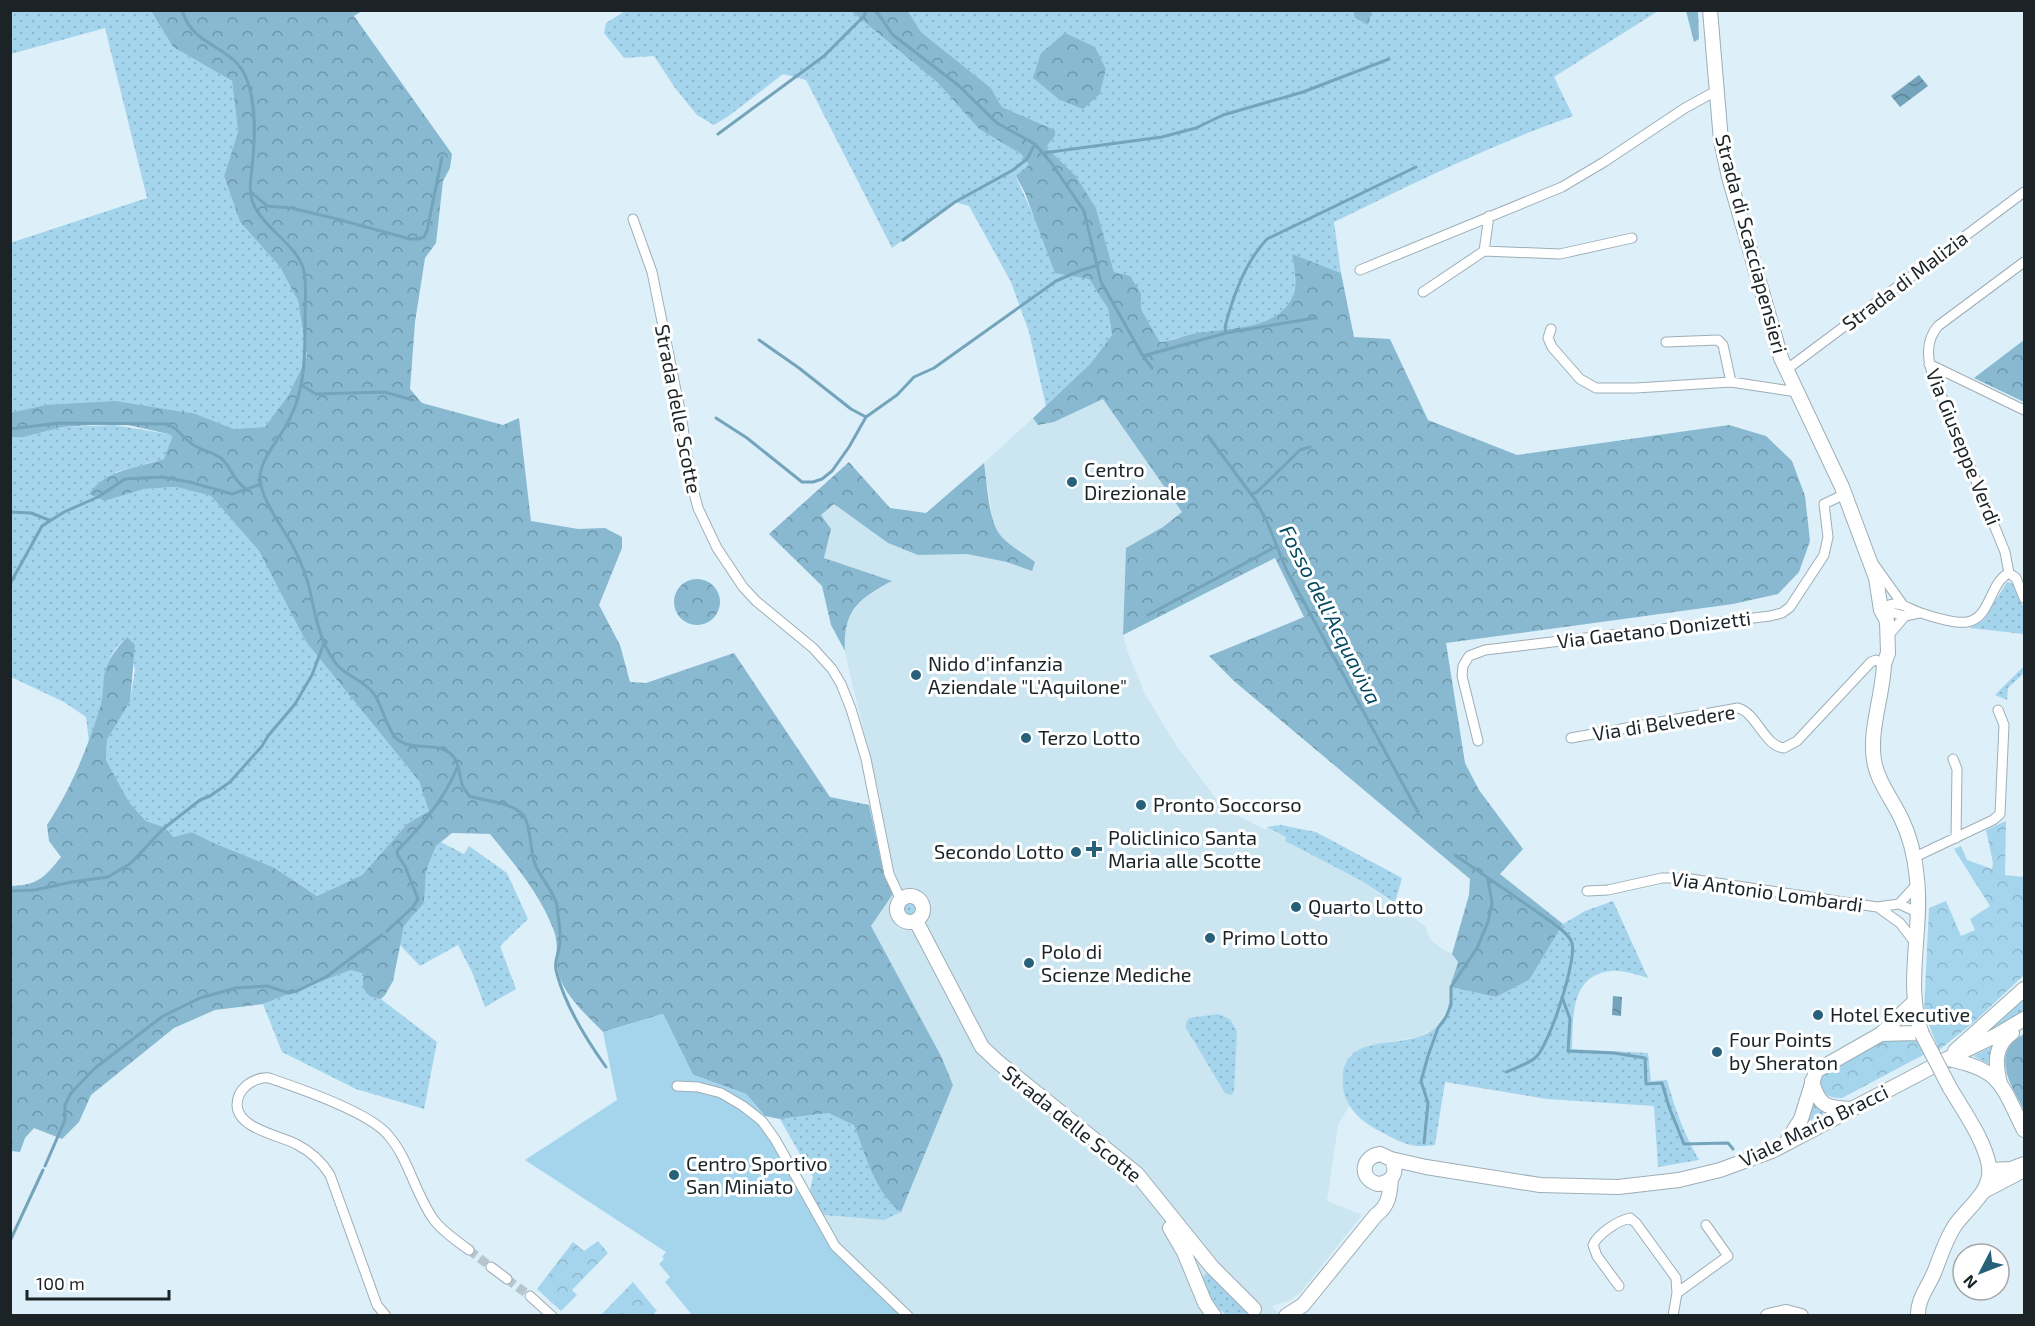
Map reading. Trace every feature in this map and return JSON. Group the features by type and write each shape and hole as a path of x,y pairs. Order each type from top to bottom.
{"street":[{"name":"Strada di Scacciapensieri","path":"1710,10 1721,141 1762,296 1786,370 1845,494 1876,578 1881,610"},
{"path":"1360,270 1572,182 1716,90"},
{"name":"Strada di Malizia","path":"1786,370 2025,192"},
{"path":"1484,251 1490,216"},
{"name":"Strada delle Scotte","path":"633,219 652,272 698,508 717,548 743,587 756,601 813,648 832,669 841,684 851,709 867,765 889,874 901,900"},
{"path":"1423,292 1484,251 1560,254 1632,238"},
{"name":"Via Giuseppe Verdi","path":"2025,262 1938,326 1930,343 1929,364 2005,552 2009,573 2016,578 2025,598"},
{"path":"1551,329 1548,338 1552,347 1580,379 1596,388 1731,382 1797,392"},
{"path":"1666,342 1718,339 1723,345 1731,382"},
{"path":"1929,364 2025,410"},
{"name":"Via Gaetano Donizetti","path":"1478,741 1462,676 1464,661 1469,656 1485,650 1782,613 1798,596 1827,549 1824,504 1845,494"},
{"path":"1869,559 1880,570 1903,605"},
{"path":"1881,610 1890,604 1903,605 1920,613 1960,622 1971,621 1983,612 2001,579 2009,573"},
{"path":"1881,610 1905,616 1920,613"},
{"path":"1881,610 1887,621 1888,653 1884,664 1874,740 1874,759 1879,777 1909,836 1915,857 1919,913 1914,1002 1922,1034 1980,1142 1989,1170 1984,1191 1952,1231 1921,1297 1921,1313"},
{"path":"1881,610 1880,645 1884,664"},
{"path":"1888,636 1905,616"},
{"name":"Via di Belvedere","path":"1571,738 1738,708 1746,712 1776,746 1784,748 1797,741 1871,662 1876,660 1884,664"},
{"path":"1915,857 1996,819 2001,812 2004,725 1998,710"},
{"path":"1953,759 1957,769 1956,838"},
{"name":"Via Antonio Lombardi","path":"1587,891 1608,890 1662,878 1684,878 1876,907 1899,904"},
{"path":"1918,883 1899,904 1919,913"},
{"name":"Strada delle Scotte","path":"910,896 920,901 922,912 916,921 908,922 898,915 897,907 901,900 910,896"},
{"name":"Via Antonio Lombardi","path":"1876,907 1900,923 1917,945"},
{"path":"1900,923 1919,913"},
{"name":"Strada delle Scotte","path":"916,921 982,1047 1128,1166 1153,1192 1203,1257 1254,1309"},
{"name":"Viale Mario Bracci","path":"1947,1059 2025,989"},
{"path":"1785,1145 1801,1119 1814,1073 1818,1068 1881,1034 1914,1002"},
{"name":"Viale Mario Bracci","path":"1426,1167 1393,1177 1383,1184 1373,1183 1365,1174 1364,1166 1371,1156 1380,1154 1391,1159 1426,1167 1540,1185 1635,1186 1672,1182 1749,1160 1785,1145 2025,1019"},
{"path":"2001,1085 1996,1063 2001,1044 2006,1037 2025,1024"},
{"path":"1881,1034 1922,1034"},
{"path":"1947,1059 1981,1068 1992,1075 2001,1085 2025,1130"},
{"path":"387,1316 378,1305 336,1187 328,1171 318,1159 303,1148 244,1121 238,1110 239,1095 244,1088 257,1079 269,1078 347,1108 376,1123 395,1144 434,1220 469,1250"},
{"path":"1812,1081 1818,1097 1825,1104 1833,1108 1855,1109"},
{"path":"677,1086 705,1088 729,1097 762,1121 775,1139 835,1246 908,1316"},
{"path":"1289,1314 1306,1302 1376,1215 1383,1210 1388,1200 1393,1177 1394,1164 1391,1159"},
{"path":"1989,1170 2011,1169 2025,1164"},
{"path":"1984,1191 2025,1170"},
{"path":"1373,1183 1379,1199 1376,1215"},
{"path":"1153,1192 1157,1209 1177,1237 1205,1303 1214,1316"},
{"path":"1619,1286 1597,1256 1593,1245 1600,1236 1629,1218 1637,1224 1678,1282 1673,1316"},
{"path":"1677,1293 1728,1256 1706,1225"},
{"path":"1194,1274 1196,1258 1203,1257"},
{"path":"491,1267 507,1279"},
{"path":"530,1296 552,1316"},
{"path":"1768,1316 1786,1312 1801,1316"}],"shaded area":[{"name":"Policlinico Santa Maria alle Scotte","path":"1103,399 1182,512 1163,527 1126,549 1123,635 1145,694 1176,745 1223,808 1266,830 1267,827 1287,837 1285,841 1362,881 1425,926 1431,940 1452,954 1458,962 1450,987 1448,1010 1434,1029 1420,1036 1360,1050 1350,1055 1345,1063 1342,1075 1349,1106 1338,1125 1327,1201 1362,1215 1300,1293 1289,1301 1272,1306 1280,1315 915,1315 839,1244 823,1215 884,1220 953,1085 941,1056 871,926 893,894 877,801 881,801 849,670 844,631 858,605 866,597 891,582 824,558 831,529 821,515 834,504 888,543 918,555 967,554 1007,562 1032,571 998,532 993,520 984,463 1033,418 1038,425 1054,422"}],"green space":[{"path":"1353,10 1355,18 1368,24 1372,10 1658,11 1554,77 1573,116 1482,152 1334,222 1341,273 1293,255 1295,284 1291,301 1283,311 1260,323 1192,334 1160,342 1141,309 1141,293 1130,277 1114,272 1096,208 1076,176 1046,147 1055,136 1055,130 1002,107 991,88 921,32 908,11","holes":["1094,47 1106,69 1100,94"]},
{"path":"11,11 151,11 173,47 232,81 238,133 224,176 240,222 280,267 298,301 307,356 289,394 265,427 234,429 196,414 45,405 11,413 10,243 147,198 105,28 11,54"},
{"path":"151,11 362,11 354,16 452,154 450,168 443,181 436,243 425,258 415,322 410,389 422,403 503,425 519,418 531,521 578,529 605,528 622,537 622,548 599,605 620,645 630,682 646,683 734,653 830,797 869,805 884,875 893,894 871,926 941,1056 953,1085 901,1212 877,1184 854,1125 828,1113 780,1119 765,1116 746,1094 693,1075 663,1014 603,1032 565,989 558,972 557,946 548,917 526,879 490,834 452,833 436,846 426,873 424,903 404,926 393,981 381,999 365,991 364,974 351,970 263,1004 215,1010 174,1028 91,1095 79,1122 62,1139 34,1128 25,1138 20,1152 11,1151 11,886 28,884 40,879 61,857 49,841 47,825 71,783 90,739 101,704 107,665 127,637 135,645 130,701 107,740 106,760 129,802 146,821 164,827 174,837 192,832 273,867 317,896 362,875 407,824 429,811 419,781 306,642 259,551 211,496 176,487 144,489 105,501 89,494 104,479 113,474 164,459 173,435 119,423 63,427 24,437 11,437 10,413 45,405 115,401 196,414 234,429 265,427 289,394 307,356 298,301 280,267 240,222 224,176 238,132 232,81 173,47"},
{"path":"625,11 851,11 938,83 979,129 1021,154 1029,165 1016,177 1040,230 1089,279 1108,309 1112,335 1090,364 1046,406 1029,332 1011,282 969,206 955,202 892,248 806,80 783,74 714,125 697,115 675,88 654,56 624,58 604,33 606,23"},
{"path":"851,11 908,11 921,32 991,88 1002,107 1055,130 1055,136 1046,147 1076,176 1096,208 1114,272 1130,276 1141,293 1141,309 1160,342 1192,334 1260,323 1272,318 1291,300 1295,289 1292,254 1341,273 1354,337 1390,339 1428,420 1517,455 1729,425 1766,436 1792,461 1805,496 1810,541 1799,572 1778,594 1733,604 1446,643 1465,763 1479,790 1523,849 1500,874 1563,924 1529,980 1496,997 1450,987 1458,962 1452,954 1469,895 1470,879 1234,681 1209,656 1304,617 1275,558 1123,635 1126,548 1163,527 1182,512 1103,399 1054,422 1038,425 1033,418 1090,364 1112,335 1108,309 1089,279 1055,273 1025,193 1016,176 1029,165 1021,154 979,129 938,83"},
{"path":"1353,11 1372,11 1368,25 1355,18"},
{"path":"1686,11 1698,11 1699,39 1694,42"},
{"path":"1065,33 1095,47 1106,69 1100,94 1083,109 1060,100 1033,78 1041,53"},
{"path":"2024,340 2024,402 1974,378"},
{"path":"114,425 174,435 164,459 116,472 106,501 144,489 176,487 211,496 259,551 306,642 419,781 430,812 407,824 362,875 317,896 273,867 192,832 174,837 164,827 146,821 129,802 106,760 107,740 130,700 135,670 127,637 112,654 106,669 101,706 89,742 86,717 64,702 11,677 11,437 24,437 63,427"},
{"path":"849,462 890,508 926,513 984,463 990,508 998,532 1005,540 1035,562 1032,571 1007,562 967,554 918,555 888,543 834,504 821,515 831,529 824,558 892,581 870,594 855,608 847,626 845,651 831,625 822,586 769,534"},
{"path":"697,579 713,586 720,602 713,618 697,625 681,618 674,602 681,586"},
{"path":"2007,582 2014,585 2024,609 2024,634 1970,628 1984,619"},
{"path":"2024,666 2024,673 2008,688 2007,700 1995,695"},
{"path":"2006,821 2005,875 2024,877 2024,975 1974,1022 1939,1050 1924,1012 1929,908 1946,901 1961,936 1975,930 1970,919 1990,906 1954,849 1961,846 1967,860 1992,869 1993,863 1986,830"},
{"path":"1281,825 1316,832 1402,878 1395,903 1362,881 1285,841 1286,837 1267,827"},
{"path":"441,842 464,854 469,846 507,873 528,919 500,946 516,989 485,1007 472,972 458,945 420,966 400,945 404,926 424,903 426,873 436,846"},
{"path":"1613,901 1648,978 1611,971 1598,974 1588,981 1576,1000 1572,1049 1648,1053 1651,1081 1667,1080 1680,1121 1699,1160 1658,1167 1654,1106 1547,1099 1445,1082 1435,1145 1422,1146 1405,1143 1387,1135 1372,1127 1353,1111 1348,1104 1343,1087 1344,1068 1351,1056 1362,1048 1408,1040 1435,1028 1443,1019 1447,1009 1450,987 1496,997 1528,980 1563,924 1585,911"},
{"path":"910,902 915,904 917,909 915,914 910,916 905,914 903,909 905,904"},
{"path":"351,970 364,974 374,998 381,999 437,1042 424,1109 356,1089 282,1052 263,1004"},
{"path":"2024,997 2024,1016 1978,1037 2009,1012"},
{"name":"Centro Sportivo San Miniato","path":"663,1014 693,1075 746,1094 765,1116 839,1244 915,1315 692,1315 665,1282 670,1277 659,1264 666,1252 525,1160 617,1100 603,1032"},
{"path":"1218,1014 1230,1019 1237,1031 1234,1092 1231,1095 1225,1093 1186,1028 1189,1018"},
{"path":"2024,1034 2024,1110 2009,1080 2005,1060 2007,1050"},
{"path":"1916,1037 1925,1054 1842,1098 1827,1095 1821,1089 1821,1075 1886,1038"},
{"path":"1991,1047 1989,1064 1973,1056"},
{"path":"1814,1104 1824,1113 1809,1121 1808,1119"},
{"path":"828,1113 855,1125 877,1184 901,1212 884,1220 823,1215 810,1190 813,1177 780,1119"},
{"path":"598,1241 608,1253 572,1290 577,1295 561,1311 537,1289 573,1242 584,1251"},
{"path":"1207,1273 1248,1313 1227,1315 1214,1306 1201,1279"},
{"path":"633,1282 657,1311 652,1315 601,1315"}],"water":[{"path":"1919,75 1928,86 1900,107 1891,96"},
{"path":"1613,996 1622,997 1621,1016 1612,1015"}],"waterway":[{"path":"182,10 187,23 195,32 233,59 247,80 254,123 251,196 260,216 293,251 304,271 306,288 302,381 290,418 264,461 260,476 264,495 302,565 319,631 328,650 341,669 374,694 394,736 410,745 445,750 456,760 463,786 469,796 510,806 521,813 527,822 536,867 554,896 557,906 560,929 557,974 577,1022 606,1067"},
{"path":"718,134 824,56 864,16 866,10"},
{"name":"Fosso dell'Acquaviva","path":"874,10 893,35 958,85 997,123 1035,144 1052,164 1084,211 1101,282 1152,368"},
{"path":"1043,153 1162,137 1196,128 1223,115 1303,92 1389,59"},
{"path":"903,240 955,202 1013,170 1027,159 1035,144"},
{"path":"251,192 267,206 291,208 410,239 418,239 424,237 427,231 442,157"},
{"path":"1226,333 1228,315 1241,280 1252,258 1267,239 1416,167"},
{"path":"716,418 747,438 802,482 822,479 832,471 866,417 897,395 914,377 934,368 1056,281 1098,265"},
{"path":"1143,356 1226,333 1315,318"},
{"path":"759,340 851,409 866,417"},
{"path":"301,385 316,394 384,392 413,400"},
{"path":"10,429 59,423 168,424 193,445 222,459 245,488"},
{"name":"Fosso dell'Acquaviva","path":"1208,436 1256,501 1286,569 1418,812"},
{"path":"1251,494 1257,492 1300,450 1310,447"},
{"path":"10,584 42,526 64,512 98,497 125,479 162,477 232,494 261,484"},
{"path":"10,512 31,513 49,520"},
{"path":"1148,615 1277,546"},
{"path":"10,891 35,890 108,877 131,863 163,829 200,800 230,782 262,746 295,704 312,675 324,643"},
{"path":"387,931 413,907 418,899 397,851 431,813 446,791 457,768"},
{"name":"Fosso dell'Acquaviva","path":"1455,855 1553,923 1567,934 1572,943 1570,967 1561,1003 1541,1051 1535,1058 1506,1072"},
{"path":"1424,1143 1428,1103 1421,1081 1438,1028 1451,1005 1451,987 1477,948 1488,922 1492,903 1488,880"},
{"path":"45,1166 65,1120 65,1105 71,1093 95,1068 163,1016 200,998 236,988 267,986 289,993 297,991 326,977 382,935"},
{"path":"1562,997 1570,1019 1568,1051 1614,1053 1645,1058 1646,1084 1662,1083 1684,1144 1728,1143 1733,1149"},
{"path":"10,1241 43,1170"}],"tunnel":[{"path":"469,1250 491,1267"},
{"path":"507,1279 530,1296"}],"place":[{"name":"Centro Direzionale","path":"1072,482"},
{"name":"Nido d'infanzia Aziendale \"L'Aquilone\"","path":"916,675"},
{"name":"Terzo Lotto","path":"1026,738"},
{"name":"Pronto Soccorso","path":"1141,805"},
{"name":"Policlinico Santa Maria alle Scotte","path":"1094,849"},
{"name":"Secondo Lotto","path":"1076,852"},
{"name":"Quarto Lotto","path":"1296,907"},
{"name":"Primo Lotto","path":"1210,938"},
{"name":"Polo di Scienze Mediche","path":"1029,963"},
{"name":"Hotel Executive","path":"1818,1015"},
{"name":"Four Points by Sheraton","path":"1717,1052"},
{"name":"Centro Sportivo San Miniato","path":"674,1175"}]}
